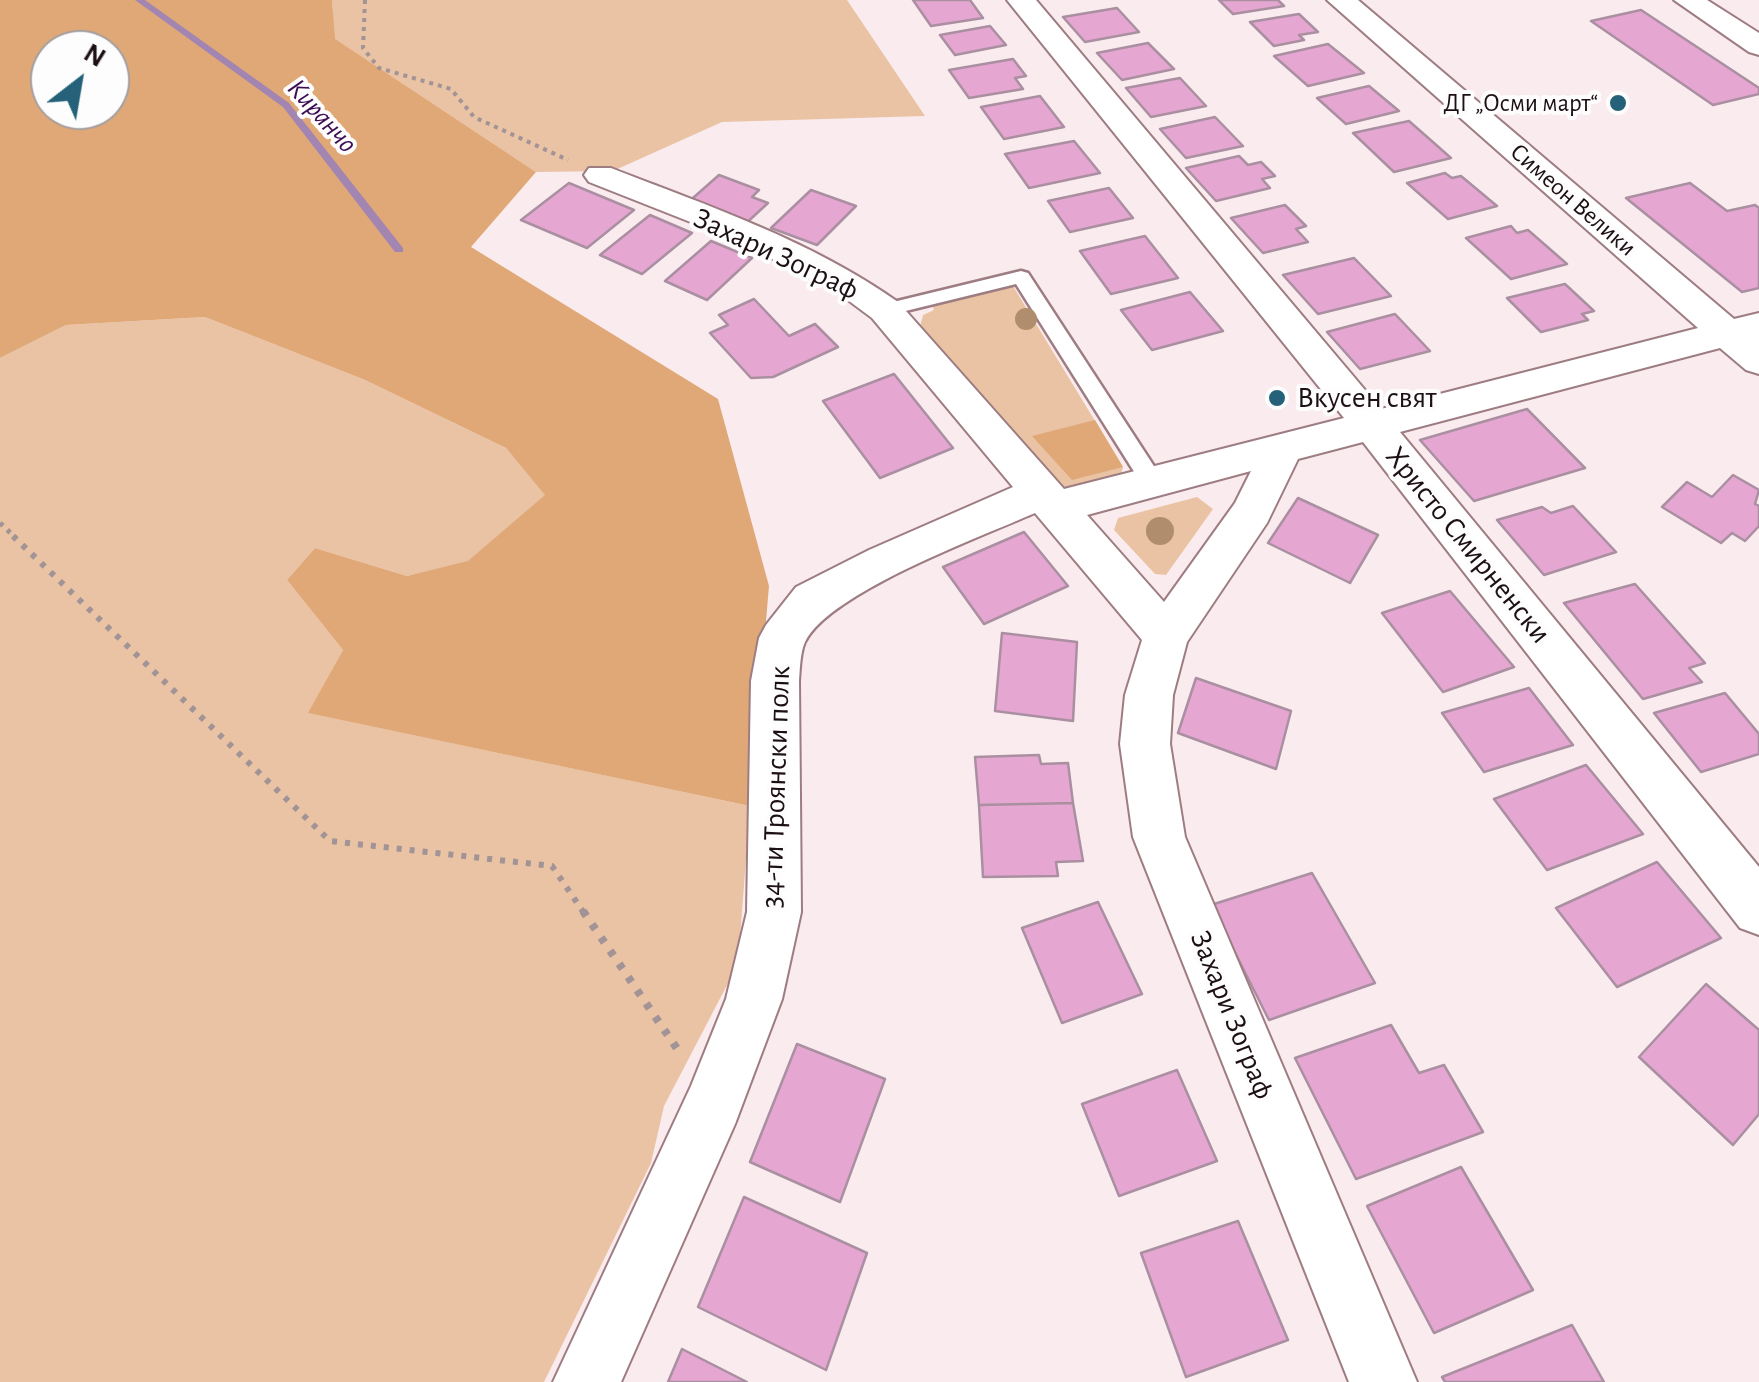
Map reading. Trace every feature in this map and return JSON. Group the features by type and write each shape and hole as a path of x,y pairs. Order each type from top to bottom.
{"street":[{"name":"Христо Смирненски","path":"1021,0 1373,426 1759,909"},
{"name":"Симеон Велики","path":"1342,0 1743,329 1759,361"},
{"path":"1688,0 1759,46"},
{"name":"Захари Зограф","path":"600,175 853,284 884,310 1166,636"},
{"path":"1282,450 1743,329"},
{"name":"Захари Зограф","path":"1282,450 1252,512 1166,636 1149,695 1145,744 1159,836 1384,1382"},
{"name":"34-ти Троянски полк","path":"587,1382 714,1103 754,999 774,912 776,681 782,638 812,600 884,562 1049,500 1153,483 1282,450"}],"lane":[{"path":"884,310 1020,277 1153,483"}],"path":[{"path":"366,0 364,48 379,68 452,89 474,117 600,175"},
{"path":"0,523 330,841 552,866 714,1103"}],"shaded area":[{"path":"0,0 332,0 335,39 536,172 471,247 718,399 769,586 750,806 308,713 343,650 287,580 315,548 407,576 468,561 545,495 506,448 365,380 205,317 66,325 0,358"},
{"path":"332,0 847,0 925,116 722,122 613,171 536,172 334,39"},
{"path":"1013,286 1123,467 1121,474 1063,487 920,327 923,315 934,310 932,305"},
{"path":"205,317 365,380 506,448 546,495 468,562 407,576 315,548 287,580 343,650 309,713 750,806 738,964 664,1106 651,1163 544,1382 0,1382 0,358 66,325"},
{"path":"1095,420 1123,467 1072,480 1032,436"},
{"path":"1197,497 1213,509 1166,575 1155,574 1114,530 1118,518"}],"building":[{"path":"913,0 970,0 983,18 931,26"},
{"path":"1219,0 1278,0 1284,6 1233,14"},
{"path":"1117,8 1139,32 1085,42 1063,17"},
{"path":"1641,10 1759,88 1759,94 1713,105 1591,21"},
{"path":"1299,14 1318,32 1299,35 1304,40 1274,46 1250,22"},
{"path":"990,26 1006,45 955,55 940,35"},
{"path":"1148,43 1174,69 1122,80 1097,53"},
{"path":"1328,44 1364,73 1308,86 1274,56"},
{"path":"1013,59 1026,76 1015,78 1023,89 969,98 949,70"},
{"path":"1180,78 1206,106 1151,117 1126,88"},
{"path":"1369,86 1399,111 1346,124 1317,98"},
{"path":"1040,96 1064,127 1004,139 981,107"},
{"path":"1215,117 1243,146 1186,158 1160,129"},
{"path":"1409,121 1451,158 1394,172 1353,133"},
{"path":"1074,141 1100,173 1029,188 1005,154"},
{"path":"1239,156 1248,165 1261,162 1275,176 1262,179 1270,188 1216,201 1186,168"},
{"path":"1445,173 1452,178 1461,176 1497,206 1448,219 1407,183"},
{"path":"719,175 759,190 752,197 768,203 742,227 685,205"},
{"path":"569,183 634,210 587,248 521,220"},
{"path":"1690,183 1727,211 1755,205 1759,208 1759,288 1742,292 1626,198"},
{"path":"1109,188 1133,218 1070,232 1048,201"},
{"path":"811,190 856,206 817,245 771,228"},
{"path":"1285,205 1306,226 1296,229 1308,242 1263,253 1231,218"},
{"path":"650,215 692,233 642,274 600,255"},
{"path":"1511,226 1517,233 1528,230 1567,264 1511,279 1466,238"},
{"path":"1145,236 1178,278 1111,294 1080,251"},
{"path":"711,241 752,258 707,300 665,281"},
{"path":"1354,258 1391,296 1318,314 1283,275"},
{"path":"1565,284 1594,311 1582,314 1588,320 1541,332 1507,298"},
{"path":"1190,292 1223,331 1152,350 1121,310"},
{"path":"754,299 789,336 815,324 838,347 773,377 751,378 710,333 728,325 719,315"},
{"path":"1395,314 1430,351 1360,369 1327,332"},
{"path":"894,374 953,448 880,478 823,401"},
{"path":"1527,409 1585,468 1474,501 1420,440"},
{"path":"1733,475 1759,490 1755,504 1759,506 1759,526 1745,541 1732,533 1721,543 1662,507 1687,482 1712,497"},
{"path":"1298,498 1378,535 1350,583 1268,543"},
{"path":"1573,506 1616,552 1544,575 1497,520 1542,507 1551,513"},
{"path":"1024,532 1068,586 984,624 943,567"},
{"path":"1635,584 1705,663 1689,668 1702,682 1643,699 1564,603"},
{"path":"1450,591 1514,667 1443,692 1382,613"},
{"path":"1002,633 1077,642 1073,721 995,711"},
{"path":"1196,678 1291,711 1276,769 1178,733"},
{"path":"1529,688 1573,745 1484,772 1442,713"},
{"path":"1725,693 1759,734 1759,754 1701,772 1654,713"},
{"path":"1039,755 1041,764 1068,763 1073,803 979,805 975,757"},
{"path":"1586,765 1643,834 1547,870 1494,799"},
{"path":"1073,803 1083,861 1056,862 1058,876 983,877 979,805"},
{"path":"1657,862 1721,938 1617,987 1556,908"},
{"path":"1312,873 1375,983 1269,1020 1211,905"},
{"path":"1098,902 1142,994 1062,1023 1022,928"},
{"path":"1706,984 1759,1030 1759,1114 1733,1145 1639,1057"},
{"path":"1391,1025 1419,1073 1444,1065 1483,1132 1356,1179 1295,1058"},
{"path":"797,1044 885,1079 840,1202 750,1162"},
{"path":"1177,1070 1217,1161 1119,1196 1082,1104"},
{"path":"1461,1167 1533,1290 1434,1333 1367,1206"},
{"path":"744,1197 867,1253 826,1370 698,1307"},
{"path":"1238,1221 1288,1340 1186,1377 1141,1253"},
{"path":"1572,1325 1604,1382 1445,1382 1442,1377"},
{"path":"682,1349 747,1382 668,1382"}],"waterway":[{"name":"Киранчо","path":"139,0 286,105 399,250"}],"place":[{"name":"ДГ „Осми март“","path":"1618,103"},
{"name":"Вкусен свят","path":"1277,398"}]}
